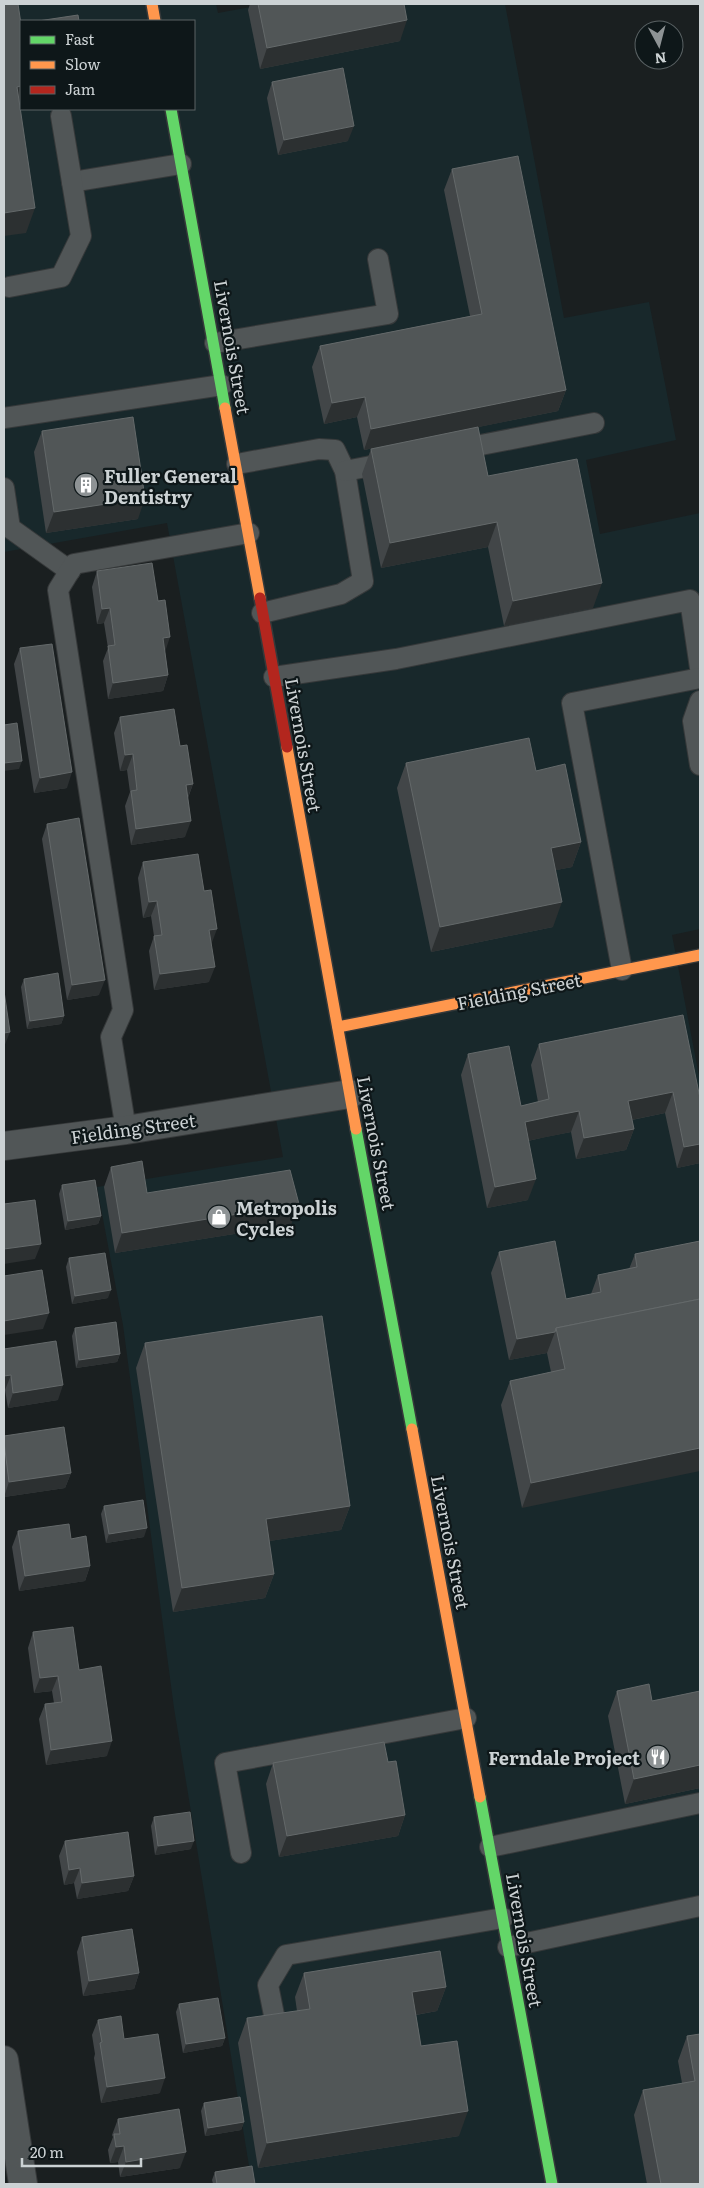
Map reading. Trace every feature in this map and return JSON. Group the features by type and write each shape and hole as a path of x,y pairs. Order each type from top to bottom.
{"street":[{"path":"152,4 155,20"},
{"name":"Livernois Street","path":"172,110 350,1094 552,2184"},
{"name":"Fielding Street","path":"338,1027 700,955"},
{"name":"Fielding Street","path":"4,1146 126,1130 350,1094"},
{"path":"4,2060 23,2184"}],"lane":[{"path":"9,288 62,277 81,236 61,116"},
{"path":"72,182 182,164"},
{"path":"215,343 388,314 378,259"},
{"path":"4,418 222,385"},
{"path":"441,453 594,423"},
{"path":"237,464 319,450 334,450 344,471 363,581 341,594 262,612"},
{"path":"344,471 412,458"},
{"path":"4,488 10,528 70,571"},
{"path":"126,1130 111,1037 123,1010 58,590 74,564 249,534"},
{"path":"274,677 396,659 690,600 700,668"},
{"path":"622,970 572,703 700,678"},
{"path":"700,701 693,721 700,765"},
{"path":"241,1853 225,1763 466,1718"},
{"path":"490,1847 700,1803"},
{"path":"508,1947 700,1906"},
{"path":"275,2020 268,1985 286,1954 503,1918"}],"shaded area":[{"path":"4,4 216,4 218,13 266,4 505,4 564,318 649,302 676,440 586,460 600,534 700,513 700,929 672,935 700,1081 700,2184 252,2184 174,1708 123,1325 97,1187 283,1157 167,523 4,552"}],"building":[{"path":"4,4 18,4 20,20 20,86 17,87 35,208 4,213"},
{"path":"258,4 404,4 407,20 267,48"},
{"path":"78,15 79,20 45,20"},
{"path":"343,68 354,126 284,140 272,82"},
{"path":"518,156 566,390 371,429 365,397 332,403 320,346 482,314 452,169"},
{"name":"Fuller General Dentistry","path":"133,417 145,498 54,512 42,431"},
{"path":"478,427 488,476 577,459 602,583 513,601 497,522 390,543 371,449"},
{"path":"152,563 158,601 165,600 170,637 163,638 168,675 113,683 108,646 115,645 110,608 102,609 97,571"},
{"path":"52,644 72,772 40,778 20,648"},
{"path":"174,709 180,746 187,745 193,784 186,785 191,821 136,829 131,791 137,790 133,754 125,755 120,717"},
{"path":"17,723 22,761 4,763 4,725"},
{"path":"529,738 536,771 565,764 581,842 551,848 562,902 440,927 406,763"},
{"path":"79,818 105,980 72,985 47,824"},
{"path":"198,854 204,891 211,890 217,929 209,930 215,967 160,974 154,936 162,935 157,901 149,902 143,862"},
{"path":"58,973 64,1016 30,1021 24,979"},
{"path":"4,991 10,1032 4,1033"},
{"path":"683,1015 700,1098 700,1144 684,1147 673,1092 628,1101 634,1129 584,1138 579,1111 553,1116 525,1122 536,1179 495,1187 468,1054 509,1046 521,1106 549,1099 539,1044"},
{"path":"142,1161 147,1193 290,1170 299,1204 122,1233 111,1167"},
{"path":"95,1180 101,1216 68,1221 62,1185"},
{"path":"35,1200 41,1244 4,1249 4,1204"},
{"path":"555,1241 566,1299 601,1292 598,1275 637,1267 635,1254 700,1241 700,1299 556,1328 555,1332 517,1339 499,1252"},
{"path":"105,1253 111,1290 75,1296 69,1258"},
{"path":"42,1270 49,1313 4,1321 4,1276"},
{"path":"700,1299 700,1448 531,1483 510,1381 565,1369 556,1328"},
{"path":"322,1316 350,1506 266,1519 274,1574 182,1588 145,1343"},
{"path":"116,1322 120,1354 79,1360 75,1328"},
{"path":"56,1341 63,1385 13,1393 11,1375 4,1376 4,1349"},
{"path":"64,1427 71,1473 9,1482 4,1436"},
{"path":"143,1500 147,1528 109,1534 104,1506"},
{"path":"69,1524 71,1539 86,1536 90,1566 25,1576 18,1531"},
{"path":"73,1627 79,1670 101,1666 112,1741 51,1750 45,1704 62,1702 58,1676 40,1678 33,1632"},
{"path":"649,1684 652,1701 700,1691 700,1765 634,1779 617,1691"},
{"path":"384,1742 388,1762 396,1761 405,1815 287,1836 273,1763"},
{"path":"190,1812 194,1841 158,1846 154,1817"},
{"path":"128,1832 134,1876 82,1883 80,1868 69,1870 65,1841"},
{"path":"132,1929 139,1973 89,1981 82,1937"},
{"path":"440,1951 446,1987 412,1992 421,2046 457,2041 468,2111 267,2143 247,2018 310,2009 304,1973"},
{"path":"218,1998 225,2038 186,2044 179,2004"},
{"path":"121,2016 124,2039 158,2034 165,2078 107,2087 98,2020"},
{"path":"700,2034 700,2184 661,2184 643,2090 695,2081 687,2036"},
{"path":"240,2097 244,2122 208,2128 204,2103"},
{"path":"179,2109 186,2152 126,2162 124,2146 116,2147 114,2134 120,2134 118,2119"},
{"path":"252,2166 255,2184 217,2184 215,2172"}],"traffic: fast":[{"path":"171,110 225,408"},
{"path":"356,1129 412,1429"},
{"path":"480,1797 552,2184"}],"traffic: slow":[{"path":"152,4 155,20"},
{"path":"225,408 260,598"},
{"path":"287,747 356,1129"},
{"path":"338,1027 700,955"},
{"path":"412,1429 480,1797"}],"traffic: jam":[{"path":"260,598 287,747"}],"place":[{"name":"Fuller General Dentistry","path":"86,485"},
{"name":"Metropolis Cycles","path":"219,1217"},
{"name":"Ferndale Project","path":"658,1757"}]}
